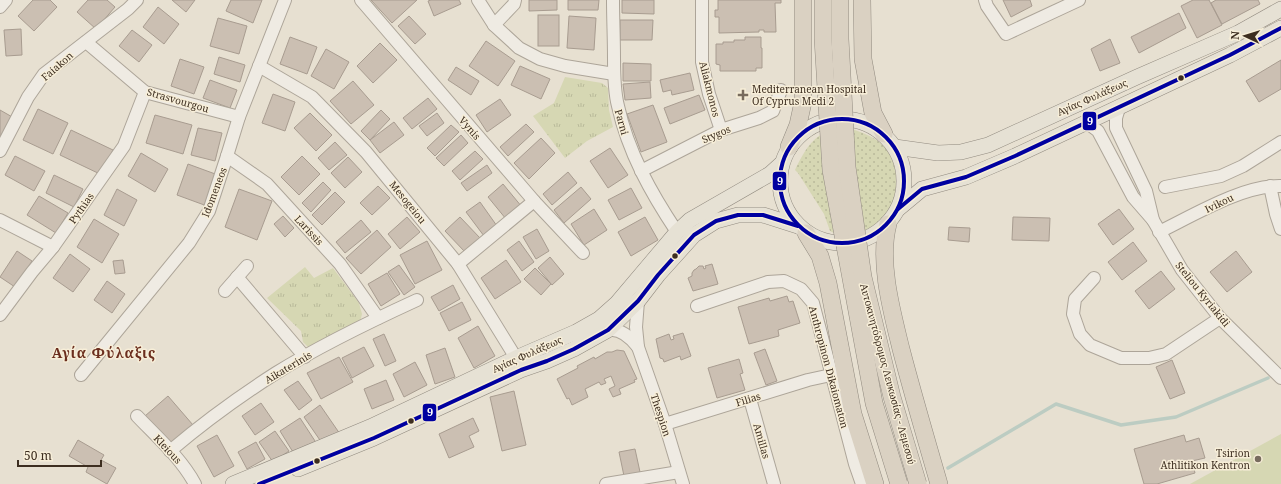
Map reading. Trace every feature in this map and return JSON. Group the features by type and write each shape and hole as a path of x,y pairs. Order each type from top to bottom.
{"highway":[{"path":"789,146 798,125 803,102 804,0"},
{"name":"Αυτοκινητόδρομος Λευκωσίας - Λεμεσού","path":"823,0 823,39 831,170 874,403 899,484"},
{"name":"Αυτοκινητόδρομος Λευκωσίας - Λεμεσού","path":"840,0 840,39 847,167 862,277 892,397 918,484"},
{"path":"862,0 863,59 873,113 890,140"},
{"path":"888,224 884,235 884,262 890,307 912,394 939,484"},
{"path":"802,229 820,256 828,283 853,414 875,484"}],"main road":[{"name":"Αγίας Φυλάξεως","path":"890,140 938,153 961,152 988,145 1238,32 1281,9"},
{"name":"Αγίας Φυλάξεως","path":"898,209 922,189 966,177 1119,108 1230,55 1281,28"},
{"path":"844,118 865,122 890,140 902,161 904,177 903,193 898,209 888,224 874,234 859,241 842,244 824,241 802,229 785,208 779,186 781,164 789,146 810,127 822,121 844,118"},
{"name":"Αγίας Φυλάξεως","path":"259,484 374,438 518,364 599,319 617,303 677,232 690,220 770,174 781,164"},
{"name":"Αγίας Φυλάξεως","path":"233,484 518,364 547,361 574,349 608,330 638,301 658,275 694,235 716,221 738,215 763,215 802,229"}],"street":[{"path":"0,7 6,0"},
{"name":"Faiakon","path":"0,151 28,97 44,74 128,9 137,0"},
{"name":"Idomeneos","path":"81,375 189,243 209,211 239,117 285,0"},
{"name":"Vynis","path":"361,0 534,201 583,253"},
{"path":"478,0 494,25 519,48 540,59 565,66 614,74"},
{"path":"494,25 514,4 515,0"},
{"name":"Parni","path":"613,0 614,74 617,105 630,147 641,171 662,210 677,232"},
{"name":"Aliakmonos","path":"702,0 702,62 709,94 721,130"},
{"path":"799,0 803,39"},
{"path":"985,0 987,6 1006,34 1079,0"},
{"name":"Strasvourgou","path":"86,42 145,92 239,117"},
{"name":"Mesogeiou","path":"259,66 312,97 366,152 458,264 518,364"},
{"name":"Stygos","path":"641,171 721,130 759,118 772,111 781,90"},
{"name":"Pythias","path":"0,315 53,247 124,146 145,92"},
{"name":"Steliou Kyriakidi","path":"1119,108 1116,118 1116,128 1146,191 1153,220 1159,232 1182,270 1220,318 1281,378"},
{"name":"Steliou Kyriakidi","path":"1081,125 1090,125 1098,131 1133,197 1153,220"},
{"path":"1165,187 1221,176 1243,166 1281,142"},
{"name":"Larissis","path":"227,156 267,184 340,264 378,318"},
{"path":"1276,186 1276,214 1281,229"},
{"name":"Ivikou","path":"1159,232 1240,193 1276,186"},
{"path":"458,264 534,201"},
{"path":"0,220 53,247"},
{"path":"225,291 247,266"},
{"path":"237,277 305,356"},
{"path":"1094,278 1075,299 1073,314 1080,334 1090,345 1121,358 1149,358 1166,354 1220,318"},
{"name":"Anthropinon Dikaiomaton","path":"697,306 768,282 784,281 801,289 813,303 855,464 862,484"},
{"name":"Aikaterinis","path":"170,451 194,430 275,374 305,356 378,318 417,300"},
{"name":"Thespion","path":"638,301 636,321 638,347 665,424 682,484"},
{"name":"Thespion","path":"608,330 613,329 623,333 631,338 638,347"},
{"name":"Filias","path":"665,424 808,380 831,375"},
{"name":"Amillas","path":"750,399 774,484"},
{"name":"Kleious","path":"137,416 189,472 195,484"},
{"path":"606,484 679,472"}],"green space":[{"path":"565,77 602,83 608,88 609,110 613,127 587,141 565,158 533,116 554,103"},
{"path":"852,129 875,139 886,149 896,169 898,181 897,192 889,213 881,222 864,233 842,235 830,231 824,214 795,170 807,148 816,138 830,131"},
{"path":"305,267 314,278 333,268 359,303 362,314 360,322 308,347 303,342 301,331 267,298"},
{"name":"Tsirion Athlitikon Kentron","path":"1281,434 1281,484 1190,484"}],"building":[{"path":"33,0 50,0 57,7 34,31 18,16"},
{"path":"88,0 107,0 115,7 96,29 77,12"},
{"path":"172,0 195,0 186,12"},
{"path":"231,0 262,0 253,23 226,11"},
{"path":"371,0 417,0 392,23"},
{"path":"459,0 461,4 434,16 428,1"},
{"path":"529,0 557,0 557,10 529,11"},
{"path":"568,0 599,0 598,10 568,10"},
{"path":"622,0 654,0 654,14 622,13"},
{"path":"718,0 781,0 781,3 775,3 776,32 764,32 764,30 759,30 759,32 719,33 719,17 715,17 715,10 718,10"},
{"path":"1003,0 1030,0 1032,6 1011,17"},
{"path":"1193,0 1209,0 1222,25 1197,38 1181,6"},
{"path":"1216,0 1258,0 1260,4 1222,24 1211,3"},
{"path":"158,7 179,24 164,44 143,27"},
{"path":"1179,13 1186,28 1139,53 1131,37"},
{"path":"538,15 559,15 559,46 538,46"},
{"path":"409,16 426,34 415,44 398,26"},
{"path":"569,16 596,18 594,50 567,48"},
{"path":"218,18 247,26 239,54 210,46"},
{"path":"620,20 653,20 652,40 620,40"},
{"path":"21,29 22,55 6,56 4,30"},
{"path":"132,30 152,45 139,62 119,46"},
{"path":"290,37 317,47 307,74 280,64"},
{"path":"745,37 761,37 762,68 756,68 756,71 720,71 720,65 716,64 716,44 723,44 723,42 734,42 734,40 745,40"},
{"path":"1110,39 1120,63 1100,71 1091,49"},
{"path":"486,41 515,61 498,86 469,66"},
{"path":"380,43 397,60 373,83 357,66"},
{"path":"326,49 349,62 334,89 311,76"},
{"path":"219,57 245,65 240,82 214,74"},
{"path":"180,59 204,67 194,94 171,86"},
{"path":"1281,60 1281,89 1259,102 1246,81"},
{"path":"623,63 651,64 651,81 623,81"},
{"path":"520,66 550,79 541,99 511,85"},
{"path":"456,67 479,81 471,95 448,80"},
{"path":"690,73 694,90 672,95 671,90 663,92 660,80"},
{"path":"210,80 237,90 230,108 203,98"},
{"path":"353,81 374,105 351,124 330,101"},
{"path":"650,82 651,98 625,100 623,84"},
{"path":"273,94 295,102 285,131 262,123"},
{"path":"699,95 705,110 670,124 664,108"},
{"path":"428,98 437,109 412,129 403,118"},
{"path":"500,99 511,115 487,132 476,115"},
{"path":"653,105 667,142 641,152 627,114"},
{"path":"38,109 68,123 53,154 23,140"},
{"path":"0,110 14,118 0,144"},
{"path":"381,110 390,119 370,140 361,131"},
{"path":"310,113 332,135 316,151 294,128"},
{"path":"437,113 444,123 427,136 419,126"},
{"path":"155,115 192,125 183,154 146,143"},
{"path":"394,122 404,135 380,153 370,140"},
{"path":"526,124 534,132 508,156 500,147"},
{"path":"451,125 459,132 435,156 427,148"},
{"path":"198,128 222,133 215,161 191,155"},
{"path":"71,130 113,150 102,175 60,155"},
{"path":"461,135 468,143 444,166 436,158"},
{"path":"541,138 555,153 529,179 514,163"},
{"path":"335,142 347,155 329,170 318,158"},
{"path":"610,148 628,175 608,188 590,161"},
{"path":"475,151 483,159 460,180 452,171"},
{"path":"141,153 168,169 155,192 128,176"},
{"path":"15,156 45,171 34,191 5,175"},
{"path":"302,156 320,174 299,195 281,177"},
{"path":"348,157 362,172 345,188 331,173"},
{"path":"188,164 218,175 207,206 177,195"},
{"path":"487,165 492,173 467,191 461,183"},
{"path":"568,172 577,183 552,205 543,194"},
{"path":"54,175 83,189 74,207 46,193"},
{"path":"323,182 331,190 311,212 302,203"},
{"path":"503,184 522,207 506,219 488,197"},
{"path":"378,186 390,198 372,215 360,203"},
{"path":"581,187 591,199 564,223 554,210"},
{"path":"631,188 642,208 619,220 608,200"},
{"path":"117,189 137,200 124,226 104,215"},
{"path":"239,189 272,201 257,240 225,227"},
{"path":"335,192 345,202 322,225 312,215"},
{"path":"39,196 68,213 56,233 27,215"},
{"path":"480,202 497,226 484,236 466,212"},
{"path":"594,209 607,230 584,245 571,224"},
{"path":"1119,209 1134,229 1113,245 1098,224"},
{"path":"283,216 294,228 285,237 274,224"},
{"path":"407,217 420,232 400,249 388,234"},
{"path":"460,217 480,238 465,252 445,231"},
{"path":"645,217 658,240 631,256 618,232"},
{"path":"1013,217 1050,218 1049,241 1012,240"},
{"path":"94,219 119,234 102,263 77,247"},
{"path":"361,220 371,232 345,253 336,242"},
{"path":"949,227 970,228 969,242 948,240"},
{"path":"537,229 549,251 536,259 523,237"},
{"path":"377,230 391,247 361,274 346,258"},
{"path":"427,241 442,270 415,284 400,255"},
{"path":"519,241 534,262 522,271 507,250"},
{"path":"1133,242 1147,261 1122,280 1108,262"},
{"path":"17,251 32,261 15,287 0,277"},
{"path":"1236,251 1252,272 1227,292 1210,272"},
{"path":"70,254 90,269 73,292 53,278"},
{"path":"550,257 564,274 552,285 538,268"},
{"path":"123,260 125,273 115,274 113,261"},
{"path":"506,260 521,282 495,299 481,278"},
{"path":"712,264 718,284 693,291 688,278 692,276 694,270 699,266 703,266 704,269 706,268 705,266"},
{"path":"399,265 415,287 404,295 388,272"},
{"path":"535,268 551,284 541,295 524,279"},
{"path":"1161,271 1175,289 1149,309 1135,291"},
{"path":"387,273 400,294 381,306 368,284"},
{"path":"107,281 125,294 112,313 94,300"},
{"path":"453,285 460,299 439,311 431,297"},
{"path":"787,296 789,302 793,301 800,323 778,330 779,336 749,344 738,307 769,298 770,301"},
{"path":"462,302 471,320 449,331 440,313"},
{"path":"478,326 495,356 474,368 458,338"},
{"path":"683,333 691,356 681,360 680,356 664,362 663,359 660,358 656,339 669,334 671,340 674,339 673,336"},
{"path":"384,334 396,361 385,366 373,339"},
{"path":"364,347 374,366 352,378 342,358"},
{"path":"445,348 455,377 435,384 426,355"},
{"path":"765,349 777,381 766,385 754,353"},
{"path":"617,350 624,351 637,379 634,380 635,382 619,389 621,394 613,397 609,389 615,386 611,376 604,379 606,383 601,385 599,382 585,389 588,397 572,405 569,398 567,399 557,379 578,368 577,366 594,357 595,359 607,352"},
{"path":"339,357 353,382 321,399 307,373"},
{"path":"739,359 743,373 740,374 745,390 717,398 708,368"},
{"path":"1172,360 1185,393 1170,399 1156,367"},
{"path":"415,362 427,385 404,397 393,374"},
{"path":"386,380 394,400 372,409 364,389"},
{"path":"298,381 312,400 299,410 284,390"},
{"path":"514,391 526,445 502,451 490,397"},
{"path":"168,396 193,425 171,445 145,416"},
{"path":"261,403 274,422 255,435 242,416"},
{"path":"320,405 340,434 324,446 304,417"},
{"path":"300,418 317,444 296,457 280,431"},
{"path":"473,418 479,431 469,436 474,447 449,458 439,434"},
{"path":"275,431 289,451 273,462 259,442"},
{"path":"217,435 234,466 214,477 197,446"},
{"path":"1184,435 1186,442 1199,438 1205,458 1192,461 1195,473 1157,484 1144,484 1134,449"},
{"path":"78,440 104,455 101,460 116,468 107,484 86,472 88,467 69,456"},
{"path":"256,442 265,459 247,469 238,452"},
{"path":"635,449 640,472 624,476 619,452"}],"waterway":[{"path":"948,468 1056,404 1121,425 1176,417 1268,378"}],"transit line":[{"name":"9","path":"898,209 922,189 966,177 1015,156 1230,55 1281,28"},
{"name":"9","path":"848,119 866,123 877,129 890,141 900,157 904,181 900,205 894,216 882,229 860,241 836,243 818,239 807,233 794,221 782,199 780,175 784,157 790,146 802,133 824,121 848,119"},
{"name":"9","path":"259,484 374,438 521,370 547,361 574,349 608,330 638,301 658,275 694,235 716,221 738,215 763,215 798,226"}],"place":[{"name":"Mediterranean Hospital Of Cyprus Medi 2","path":"743,95"},
{"name":"Tsirion Athlitikon Kentron","path":"1258,459"}],"district":[{"name":"Αγία Φύλαξις","path":"104,352"}]}
